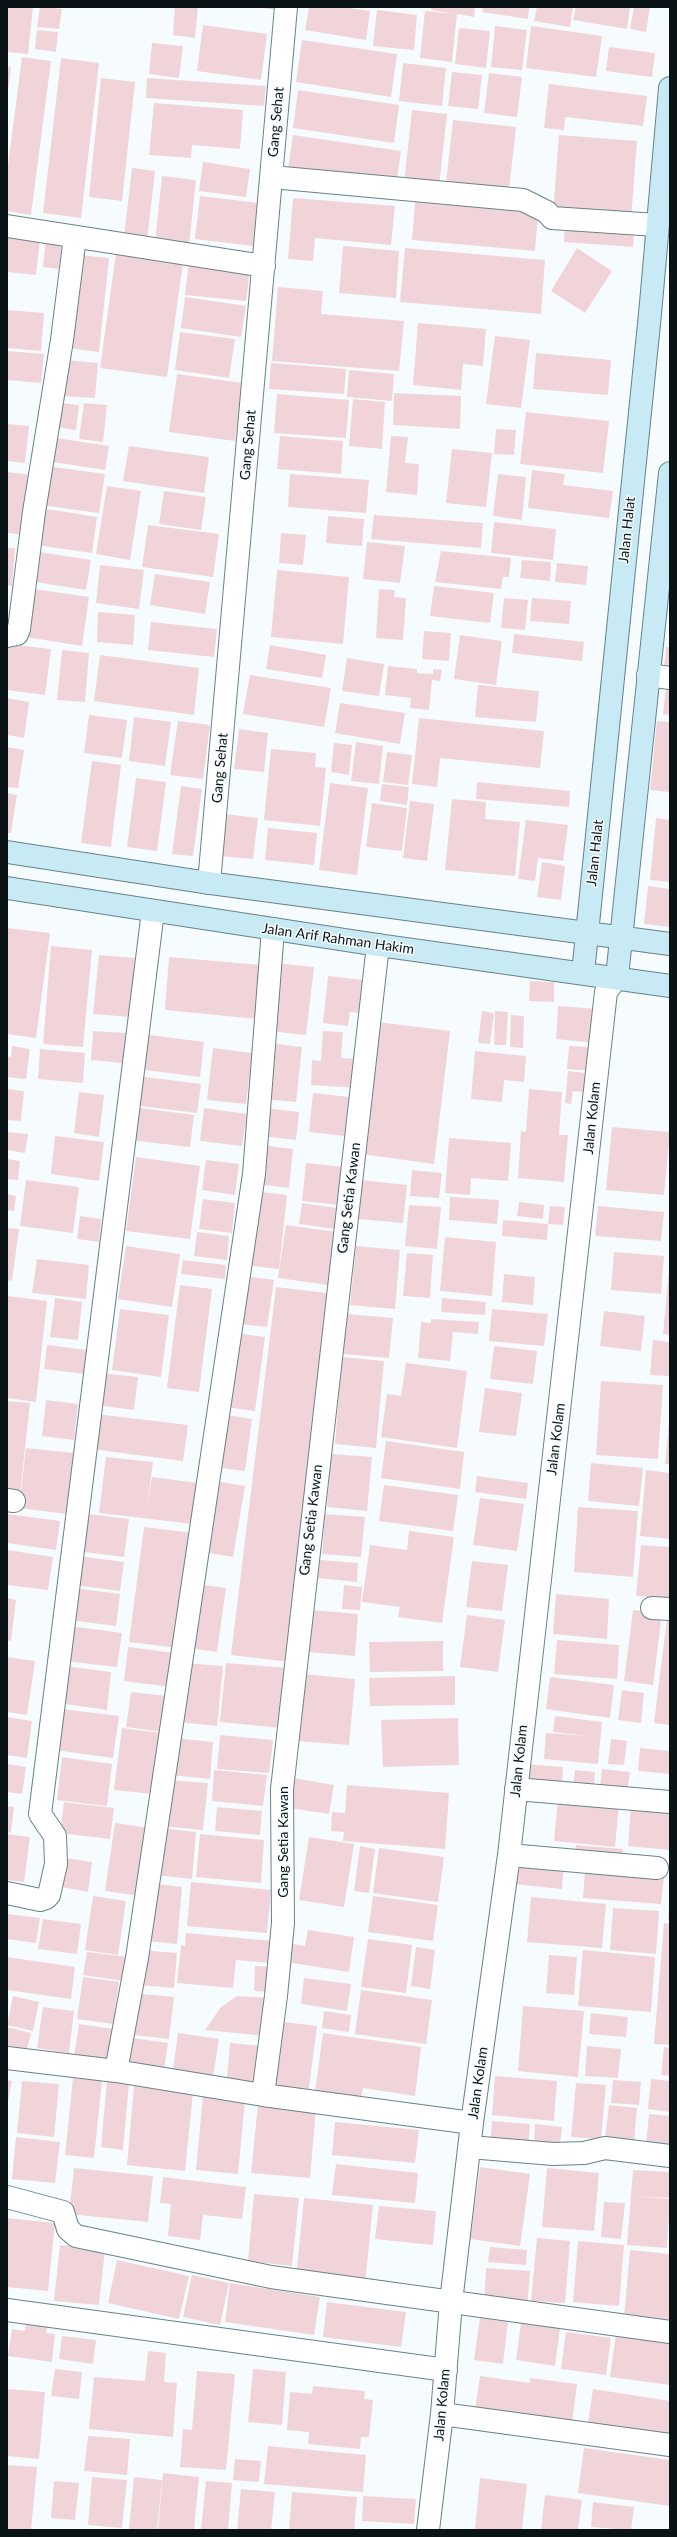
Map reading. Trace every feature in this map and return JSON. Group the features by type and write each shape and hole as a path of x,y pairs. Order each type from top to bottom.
{"main road":[{"name":"Jalan Halat","path":"583,972 663,251 657,224 670,88"},
{"path":"612,985 622,937 670,473"},
{"path":"7,852 209,883 670,944"},
{"name":"Jalan Arif Rahman Hakim","path":"7,888 378,945 583,972 612,985 670,986"}],"street":[{"name":"Gang Sehat","path":"209,883 286,7"},
{"path":"272,177 523,200 547,212 552,218 657,224"},
{"path":"7,226 264,266"},
{"path":"7,636 17,634 19,628 34,512 62,340 75,237"},
{"path":"648,675 670,678"},
{"path":"7,1894 40,1900 46,1898 49,1895 56,1864 55,1836 40,1814 153,911"},
{"path":"116,2071 139,1942 254,1174 273,929"},
{"name":"Gang Setia Kawan","path":"263,2095 276,1996 283,1923 282,1790 378,945"},
{"name":"Jalan Kolam","path":"428,2530 442,2414 451,2302 472,2123 509,1856 612,985"},
{"path":"516,1789 670,1802"},
{"path":"509,1856 657,1868"},
{"path":"7,2058 116,2071 263,2095 472,2123"},
{"path":"470,2147 553,2154 584,2153 605,2148 670,2156"},
{"path":"7,2196 64,2212 68,2229 76,2236 271,2277 670,2332"},
{"path":"7,2310 446,2370"},
{"path":"442,2414 670,2445"}],"building":[{"path":"7,7 33,7 28,54 7,52"},
{"path":"40,7 62,9 59,29 37,27"},
{"path":"175,7 198,7 195,38 173,35"},
{"path":"255,7 277,7 277,10"},
{"path":"309,7 341,7 370,11 366,40 305,30"},
{"path":"432,7 475,7 474,17 457,14 452,62 420,58 425,11 455,14 431,10"},
{"path":"483,7 529,7 528,19 482,12"},
{"path":"537,7 573,7 570,27 534,21"},
{"path":"576,7 630,7 627,29 573,20"},
{"path":"634,7 650,7 646,32 630,29"},
{"path":"377,10 417,15 414,50 373,46"},
{"path":"203,25 267,34 261,80 197,71"},
{"path":"495,26 527,30 522,70 491,67"},
{"path":"531,26 602,36 596,77 526,68"},
{"path":"459,28 490,31 486,68 455,64"},
{"path":"37,30 58,32 56,52 35,49"},
{"path":"302,40 397,54 391,97 296,82"},
{"path":"152,43 183,46 179,78 149,74"},
{"path":"609,47 655,53 652,77 606,71"},
{"path":"22,57 51,61 31,215 7,211 7,173"},
{"path":"61,58 99,63 81,218 43,213"},
{"path":"403,63 446,68 442,106 399,101"},
{"path":"7,66 11,67 8,92 7,92"},
{"path":"452,72 482,75 478,109 448,106"},
{"path":"489,73 522,77 517,117 484,113"},
{"path":"101,78 135,82 122,201 89,197"},
{"path":"147,78 266,86 264,106 146,98"},
{"path":"549,84 647,96 643,126 565,117 564,130 544,128"},
{"path":"298,90 399,105 394,143 293,128"},
{"path":"154,103 243,110 240,149 192,145 191,158 149,155"},
{"path":"412,110 447,114 439,187 404,183"},
{"path":"453,120 516,127 509,190 446,183"},
{"path":"293,135 401,151 396,185 288,169"},
{"path":"559,135 637,141 631,220 553,214"},
{"path":"203,162 250,169 246,197 199,191"},
{"path":"132,168 155,171 147,240 124,237"},
{"path":"162,176 196,180 189,246 155,242"},
{"path":"200,196 259,203 254,246 195,239"},
{"path":"293,198 395,206 391,245 315,238 313,261 288,259"},
{"path":"415,202 538,213 535,251 412,240"},
{"path":"565,223 634,227 633,247 564,242"},
{"path":"7,237 40,239 36,275 7,272"},
{"path":"46,239 62,241 59,269 43,267"},
{"path":"343,246 399,251 396,298 339,293"},
{"path":"405,248 545,260 541,314 400,302"},
{"path":"577,248 612,271 585,313 551,291"},
{"path":"116,253 183,263 167,377 100,368"},
{"path":"78,255 109,258 99,352 68,348"},
{"path":"189,262 250,269 246,301 185,295"},
{"path":"278,287 323,291 321,314 404,321 399,371 272,361"},
{"path":"185,297 246,306 241,337 181,328"},
{"path":"7,310 44,313 41,351 7,348"},
{"path":"418,323 486,329 483,366 463,364 461,390 413,385"},
{"path":"180,332 235,339 229,378 175,370"},
{"path":"495,336 530,340 521,408 486,404"},
{"path":"7,351 44,354 41,383 7,380"},
{"path":"536,353 611,360 608,395 533,389"},
{"path":"65,360 98,363 95,398 62,396"},
{"path":"271,363 346,369 344,394 269,389"},
{"path":"349,370 394,374 392,401 347,397"},
{"path":"177,374 243,383 235,441 169,432"},
{"path":"394,393 461,396 460,429 393,425"},
{"path":"277,394 349,400 346,438 274,433"},
{"path":"353,399 385,402 382,449 349,446"},
{"path":"54,402 79,405 76,430 51,426"},
{"path":"84,403 107,405 103,442 79,439"},
{"path":"526,412 609,421 603,473 520,464"},
{"path":"7,424 29,426 25,463 7,461"},
{"path":"496,429 516,430 514,455 494,454"},
{"path":"280,436 343,441 341,474 277,469"},
{"path":"391,436 408,437 405,463 419,464 417,495 386,492"},
{"path":"50,437 109,446 105,470 46,461"},
{"path":"129,446 209,457 204,493 123,481"},
{"path":"452,449 492,453 486,507 446,503"},
{"path":"46,466 105,474 99,513 41,505"},
{"path":"532,470 565,474 563,485 613,491 609,518 528,508"},
{"path":"7,472 33,475 27,535 7,533"},
{"path":"290,474 369,480 366,513 288,507"},
{"path":"498,474 526,477 522,520 493,516"},
{"path":"107,486 141,491 130,560 96,554"},
{"path":"164,491 206,497 201,530 159,524"},
{"path":"41,508 97,517 92,553 35,545"},
{"path":"374,515 483,523 481,548 371,539"},
{"path":"328,516 364,519 362,546 326,543"},
{"path":"494,522 556,529 553,560 491,553"},
{"path":"148,525 219,534 213,577 142,567"},
{"path":"281,533 306,535 303,565 279,563"},
{"path":"367,542 405,546 400,583 363,579"},
{"path":"7,548 15,548 12,586 7,585"},
{"path":"33,551 91,560 86,590 29,581"},
{"path":"441,551 511,558 509,577 503,577 501,589 435,582"},
{"path":"522,560 551,562 550,581 520,578"},
{"path":"557,563 588,566 586,585 555,582"},
{"path":"100,565 144,570 139,609 96,603"},
{"path":"277,570 349,577 343,644 271,637"},
{"path":"155,574 210,582 205,614 150,605"},
{"path":"434,586 494,593 490,623 430,616"},
{"path":"34,589 89,597 82,646 26,637"},
{"path":"379,589 395,590 394,597 406,598 403,640 376,638"},
{"path":"504,598 528,600 525,630 501,628"},
{"path":"532,598 571,601 569,624 530,621"},
{"path":"98,612 135,615 133,645 97,642"},
{"path":"151,622 217,629 214,657 148,650"},
{"path":"424,631 451,633 449,661 422,659"},
{"path":"514,634 584,642 582,661 512,653"},
{"path":"460,635 502,641 496,685 454,679"},
{"path":"7,644 51,649 45,695 7,690"},
{"path":"270,645 326,655 322,678 266,669"},
{"path":"666,647 670,647 670,670 664,669"},
{"path":"62,650 89,653 85,702 57,700"},
{"path":"100,655 199,668 194,715 94,701"},
{"path":"347,658 384,664 379,696 342,691"},
{"path":"388,666 417,669 417,673 433,674 433,669 442,670 440,681 432,680 429,710 410,708 411,698 385,695"},
{"path":"250,675 331,688 324,727 243,714"},
{"path":"667,679 670,679 670,715 663,714"},
{"path":"478,685 539,691 536,722 475,717"},
{"path":"7,698 29,702 24,738 7,735"},
{"path":"340,703 405,713 400,744 335,733"},
{"path":"89,715 127,720 122,758 84,753"},
{"path":"134,717 171,722 165,766 129,761"},
{"path":"419,718 544,731 540,768 440,758 437,787 412,784"},
{"path":"178,721 210,725 203,779 170,775"},
{"path":"657,721 670,722 669,792 650,790"},
{"path":"239,729 268,733 264,772 234,769"},
{"path":"356,742 383,746 379,784 351,781"},
{"path":"334,743 352,745 349,775 331,772"},
{"path":"7,747 24,750 18,788 7,787"},
{"path":"271,749 316,753 315,767 326,768 320,826 264,820"},
{"path":"387,752 412,755 408,785 383,782"},
{"path":"92,761 121,765 111,847 81,843"},
{"path":"136,778 166,782 157,851 127,847"},
{"path":"477,782 570,791 569,807 476,799"},
{"path":"330,783 368,788 357,875 319,870"},
{"path":"382,784 409,787 407,805 380,801"},
{"path":"181,786 202,789 193,856 172,854"},
{"path":"7,793 17,795 11,833 7,833"},
{"path":"452,799 486,802 485,819 520,822 515,876 445,870"},
{"path":"410,801 434,804 427,861 403,858"},
{"path":"372,803 407,808 402,851 366,847"},
{"path":"225,814 258,818 253,859 220,856"},
{"path":"656,818 670,820 670,882 650,880"},
{"path":"526,820 568,825 563,861 538,858 535,881 518,879"},
{"path":"268,828 317,833 314,865 265,860"},
{"path":"542,862 565,866 561,900 537,897"},
{"path":"648,886 670,889 670,927 644,924"},
{"path":"7,928 50,933 36,1038 7,1034"},
{"path":"51,946 92,950 83,1047 43,1044"},
{"path":"99,955 135,958 130,1017 93,1014"},
{"path":"169,957 261,965 257,1019 165,1010"},
{"path":"276,963 314,967 306,1035 269,1031"},
{"path":"328,976 373,981 369,1014 350,1012 348,1026 323,1023"},
{"path":"530,981 554,982 554,1002 529,1001"},
{"path":"558,1006 598,1009 595,1043 556,1039"},
{"path":"482,1011 494,1013 490,1044 478,1043"},
{"path":"495,1011 508,1012 506,1045 494,1045"},
{"path":"511,1015 524,1016 523,1048 510,1047"},
{"path":"378,1022 450,1031 434,1164 361,1154"},
{"path":"93,1031 126,1033 123,1063 91,1060"},
{"path":"323,1031 343,1032 341,1058 361,1059 359,1088 311,1085 312,1060 321,1061"},
{"path":"142,1034 204,1042 200,1077 138,1069"},
{"path":"268,1043 302,1047 296,1102 262,1099"},
{"path":"12,1046 30,1049 26,1079 7,1077 7,1056 11,1057"},
{"path":"569,1046 595,1047 593,1071 567,1069"},
{"path":"213,1048 252,1053 246,1104 207,1100"},
{"path":"40,1049 85,1053 83,1083 38,1079"},
{"path":"475,1051 526,1056 524,1082 504,1080 502,1102 471,1099"},
{"path":"568,1071 594,1074 592,1093 573,1091 571,1104 565,1103"},
{"path":"137,1076 201,1084 197,1113 133,1105"},
{"path":"7,1089 24,1091 21,1121 7,1120"},
{"path":"529,1089 562,1092 559,1135 568,1135 564,1182 518,1178 521,1131 526,1132"},
{"path":"79,1092 104,1095 99,1137 74,1133"},
{"path":"313,1093 359,1098 354,1137 309,1132"},
{"path":"133,1107 194,1115 190,1147 129,1140"},
{"path":"204,1108 247,1114 242,1146 200,1141"},
{"path":"264,1108 299,1112 296,1140 261,1136"},
{"path":"612,1127 670,1132 664,1195 606,1190"},
{"path":"7,1132 28,1134 25,1153 7,1150"},
{"path":"55,1136 104,1142 99,1181 51,1174"},
{"path":"449,1138 511,1143 508,1181 471,1178 470,1195 445,1193"},
{"path":"262,1145 293,1149 289,1188 257,1184"},
{"path":"136,1157 200,1166 190,1239 126,1231"},
{"path":"7,1159 20,1161 18,1180 7,1179"},
{"path":"206,1160 239,1164 235,1195 202,1190"},
{"path":"306,1163 344,1167 339,1205 302,1201"},
{"path":"412,1170 442,1173 439,1198 410,1196"},
{"path":"26,1180 79,1187 73,1233 20,1226"},
{"path":"361,1180 407,1185 403,1223 358,1219"},
{"path":"253,1191 287,1195 279,1269 245,1265"},
{"path":"7,1194 16,1196 14,1211 7,1210"},
{"path":"450,1197 499,1200 497,1224 449,1220"},
{"path":"203,1199 235,1203 232,1233 199,1229"},
{"path":"519,1202 544,1205 543,1219 517,1216"},
{"path":"302,1203 344,1209 342,1230 299,1224"},
{"path":"409,1205 441,1207 437,1249 405,1246"},
{"path":"550,1206 565,1207 563,1225 548,1224"},
{"path":"598,1206 664,1212 661,1241 595,1236"},
{"path":"80,1216 101,1219 99,1242 77,1239"},
{"path":"503,1220 548,1224 547,1240 502,1236"},
{"path":"286,1225 343,1233 335,1286 278,1278"},
{"path":"7,1228 19,1229 12,1281 7,1280"},
{"path":"197,1232 229,1236 227,1260 194,1256"},
{"path":"445,1237 496,1242 492,1296 440,1291"},
{"path":"126,1246 180,1254 172,1307 118,1299"},
{"path":"356,1246 400,1250 395,1309 350,1305"},
{"path":"614,1252 664,1256 661,1294 611,1290"},
{"path":"407,1253 433,1255 430,1298 403,1296"},
{"path":"37,1259 89,1265 86,1299 32,1293"},
{"path":"183,1260 226,1265 225,1279 181,1274"},
{"path":"669,1269 670,1270 670,1335 663,1334"},
{"path":"504,1274 535,1277 533,1305 502,1302"},
{"path":"245,1276 274,1280 267,1327 239,1324"},
{"path":"180,1285 212,1289 199,1392 167,1388"},
{"path":"276,1287 335,1294 290,1662 231,1655"},
{"path":"7,1296 47,1301 36,1402 7,1398"},
{"path":"55,1298 82,1302 78,1340 50,1337"},
{"path":"442,1298 486,1302 485,1315 441,1312"},
{"path":"120,1309 169,1315 161,1377 112,1370"},
{"path":"492,1309 548,1314 544,1346 489,1341"},
{"path":"604,1311 645,1316 641,1351 600,1346"},
{"path":"347,1314 393,1318 389,1358 343,1354"},
{"path":"431,1319 479,1322 478,1334 453,1332 450,1361 418,1358 421,1322 431,1323"},
{"path":"235,1333 265,1337 255,1411 225,1407"},
{"path":"653,1340 670,1342 670,1376 650,1375"},
{"path":"47,1345 87,1350 85,1374 44,1369"},
{"path":"494,1346 537,1351 533,1384 490,1379"},
{"path":"342,1357 384,1361 376,1448 335,1444"},
{"path":"406,1363 467,1371 457,1448 381,1437 387,1394 401,1396"},
{"path":"101,1373 138,1377 134,1410 96,1405"},
{"path":"601,1381 663,1385 658,1459 596,1455"},
{"path":"485,1388 522,1393 516,1436 479,1432"},
{"path":"46,1400 78,1404 74,1440 42,1436"},
{"path":"7,1401 30,1403 20,1494 7,1492"},
{"path":"96,1414 188,1425 183,1461 91,1449"},
{"path":"221,1414 252,1419 245,1471 214,1467"},
{"path":"669,1422 670,1464 665,1464"},
{"path":"386,1441 464,1452 460,1489 381,1478"},
{"path":"26,1448 74,1453 67,1514 19,1508"},
{"path":"331,1454 372,1457 367,1511 327,1507"},
{"path":"106,1457 153,1462 147,1508 152,1477 198,1483 193,1524 99,1513"},
{"path":"591,1463 643,1468 639,1506 588,1501"},
{"path":"646,1470 670,1473 670,1539 640,1536"},
{"path":"477,1476 528,1483 526,1499 475,1492"},
{"path":"215,1481 245,1486 233,1557 203,1552"},
{"path":"384,1485 458,1495 453,1531 379,1521"},
{"path":"480,1498 524,1504 517,1551 473,1545"},
{"path":"578,1507 638,1511 633,1577 574,1572"},
{"path":"81,1513 129,1519 124,1557 77,1551"},
{"path":"7,1514 60,1521 56,1550 7,1543"},
{"path":"325,1514 365,1517 361,1557 322,1554"},
{"path":"144,1527 193,1533 178,1648 129,1642"},
{"path":"409,1531 454,1537 442,1623 398,1617 400,1607 362,1602 370,1545 407,1550"},
{"path":"641,1545 670,1547 670,1599 636,1596"},
{"path":"7,1550 53,1557 48,1590 7,1585"},
{"path":"78,1556 124,1562 120,1591 74,1585"},
{"path":"320,1560 358,1563 357,1582 318,1578"},
{"path":"472,1561 508,1565 502,1611 466,1607"},
{"path":"196,1584 226,1588 217,1652 188,1648"},
{"path":"344,1585 362,1587 360,1610 342,1609"},
{"path":"73,1588 120,1594 116,1626 69,1620"},
{"path":"556,1594 609,1599 607,1639 553,1634"},
{"path":"7,1598 16,1600 11,1641 7,1640"},
{"path":"312,1610 358,1614 355,1656 308,1652"},
{"path":"633,1610 662,1613 653,1685 624,1681"},
{"path":"467,1615 505,1620 498,1672 460,1667"},
{"path":"667,1618 670,1618 670,1725 654,1723"},
{"path":"70,1626 122,1633 117,1667 65,1661"},
{"path":"557,1640 619,1645 617,1679 554,1674"},
{"path":"443,1641 443,1671 370,1672 369,1642"},
{"path":"128,1647 174,1653 170,1687 124,1681"},
{"path":"7,1657 35,1661 27,1715 7,1712"},
{"path":"184,1663 223,1666 217,1726 179,1722"},
{"path":"226,1663 288,1668 282,1728 220,1722"},
{"path":"64,1666 111,1672 107,1710 59,1703"},
{"path":"302,1674 355,1679 349,1745 296,1741"},
{"path":"455,1676 455,1705 370,1706 369,1678"},
{"path":"550,1677 614,1685 610,1718 546,1709"},
{"path":"622,1690 644,1693 641,1723 618,1720"},
{"path":"131,1692 166,1696 162,1732 126,1727"},
{"path":"61,1709 119,1716 113,1758 55,1750"},
{"path":"555,1716 602,1722 598,1764 544,1759 546,1733 588,1736 553,1732"},
{"path":"7,1717 32,1721 27,1758 7,1755"},
{"path":"458,1718 459,1765 383,1767 381,1720"},
{"path":"122,1728 161,1733 153,1794 114,1790"},
{"path":"220,1735 273,1740 269,1773 217,1769"},
{"path":"174,1738 213,1742 210,1779 170,1775"},
{"path":"611,1739 627,1741 624,1765 608,1764"},
{"path":"640,1748 670,1751 670,1774 638,1771"},
{"path":"62,1757 112,1764 107,1806 57,1800"},
{"path":"7,1764 26,1767 22,1794 7,1792"},
{"path":"523,1764 563,1767 562,1787 522,1785"},
{"path":"602,1769 630,1772 627,1792 600,1789"},
{"path":"214,1770 267,1775 263,1806 212,1801"},
{"path":"575,1770 595,1772 594,1786 573,1784"},
{"path":"287,1777 334,1785 329,1814 282,1807"},
{"path":"167,1780 208,1783 203,1830 163,1826"},
{"path":"347,1785 449,1793 445,1849 343,1841 344,1832 331,1831 332,1812 345,1813"},
{"path":"558,1798 619,1803 615,1847 554,1841"},
{"path":"64,1802 114,1808 110,1839 60,1833"},
{"path":"7,1806 14,1807 11,1833 7,1832"},
{"path":"631,1806 670,1810 670,1850 628,1846"},
{"path":"217,1807 262,1811 260,1835 215,1831"},
{"path":"115,1823 149,1828 140,1896 105,1891"},
{"path":"158,1828 196,1832 192,1879 154,1875"},
{"path":"7,1834 30,1837 24,1882 7,1880"},
{"path":"200,1834 264,1840 261,1883 196,1877"},
{"path":"309,1837 354,1844 344,1907 299,1900"},
{"path":"576,1845 623,1849 622,1864 574,1860"},
{"path":"360,1846 375,1849 369,1893 354,1891"},
{"path":"379,1848 444,1857 438,1902 373,1893"},
{"path":"66,1858 92,1862 88,1892 62,1887"},
{"path":"515,1860 564,1864 562,1889 513,1884"},
{"path":"585,1870 664,1876 661,1904 583,1898"},
{"path":"191,1882 271,1890 267,1933 187,1926"},
{"path":"151,1883 182,1887 177,1944 146,1941"},
{"path":"93,1896 126,1901 118,1955 85,1950"},
{"path":"373,1896 438,1905 433,1941 368,1932"},
{"path":"531,1897 606,1904 602,1948 527,1942"},
{"path":"670,1905 670,1921 668,1920"},
{"path":"613,1908 659,1911 656,1954 610,1950"},
{"path":"8,1914 40,1918 36,1943 7,1939"},
{"path":"43,1919 81,1924 77,1954 38,1949"},
{"path":"664,1923 670,1924 670,2045 654,2044"},
{"path":"308,1930 354,1937 349,1972 286,1962 289,1943 305,1946"},
{"path":"186,1933 273,1941 271,1963 236,1960 233,1988 177,1983 181,1945 185,1946"},
{"path":"368,1939 412,1945 406,1993 361,1987"},
{"path":"416,1947 435,1950 430,1989 411,1986"},
{"path":"141,1950 177,1953 174,1988 138,1985"},
{"path":"583,1950 655,1957 651,2012 578,2006"},
{"path":"87,1952 128,1957 125,1981 83,1975"},
{"path":"549,1955 577,1957 574,1995 546,1993"},
{"path":"7,1957 75,1967 71,1999 7,1990"},
{"path":"255,1966 272,1967 270,1992 254,1991"},
{"path":"83,1977 119,1982 113,2024 77,2019"},
{"path":"304,1978 351,1984 347,2011 301,2004"},
{"path":"361,1990 432,2000 426,2044 355,2034"},
{"path":"131,1993 174,1997 169,2039 126,2034"},
{"path":"13,1996 39,2002 33,2031 7,2025"},
{"path":"237,1996 269,1998 266,2036 205,2030 221,2007"},
{"path":"523,2006 584,2011 578,2077 518,2071"},
{"path":"43,2007 74,2011 69,2053 37,2048"},
{"path":"324,2011 351,2015 349,2032 322,2028"},
{"path":"591,2013 628,2017 626,2037 589,2034"},
{"path":"276,2021 317,2026 308,2095 266,2090"},
{"path":"79,2024 113,2029 109,2062 74,2057"},
{"path":"7,2027 31,2033 25,2058 7,2053"},
{"path":"178,2033 219,2039 212,2083 172,2076"},
{"path":"323,2033 421,2047 415,2096 363,2088 360,2106 314,2099"},
{"path":"126,2037 168,2043 163,2077 121,2070"},
{"path":"230,2043 262,2046 258,2091 226,2088"},
{"path":"587,2046 621,2049 618,2078 585,2076"},
{"path":"664,2047 670,2048 670,2076 661,2075"},
{"path":"495,2076 557,2081 554,2121 492,2115"},
{"path":"73,2078 102,2081 94,2158 65,2155"},
{"path":"651,2079 670,2081 670,2112 648,2109"},
{"path":"7,2080 12,2081 8,2101 7,2101"},
{"path":"613,2080 641,2082 639,2105 611,2103"},
{"path":"22,2081 59,2084 54,2137 17,2133"},
{"path":"107,2081 129,2083 123,2150 101,2147"},
{"path":"576,2083 606,2085 601,2139 571,2137"},
{"path":"134,2086 193,2092 185,2171 127,2165"},
{"path":"203,2096 245,2100 238,2174 196,2170"},
{"path":"258,2104 316,2109 310,2178 251,2173"},
{"path":"609,2105 637,2108 634,2142 605,2139"},
{"path":"649,2114 670,2116 670,2148 646,2146"},
{"path":"492,2121 530,2124 528,2148 490,2145"},
{"path":"335,2122 419,2130 415,2163 332,2155"},
{"path":"535,2124 562,2127 560,2144 534,2142"},
{"path":"16,2137 60,2142 55,2183 12,2179"},
{"path":"336,2164 418,2173 415,2203 332,2195"},
{"path":"480,2167 530,2174 520,2246 470,2239"},
{"path":"74,2168 153,2176 148,2222 69,2214"},
{"path":"547,2168 599,2173 594,2231 542,2227"},
{"path":"633,2170 670,2172 670,2198 635,2196 670,2199 667,2248 627,2245"},
{"path":"163,2177 246,2187 242,2219 203,2215 200,2240 168,2236 171,2204 160,2203"},
{"path":"254,2194 299,2198 292,2266 248,2261"},
{"path":"304,2198 373,2205 365,2284 296,2277"},
{"path":"604,2202 625,2203 621,2239 601,2237"},
{"path":"379,2206 436,2211 433,2245 375,2239"},
{"path":"7,2218 55,2223 48,2291 7,2287"},
{"path":"537,2238 570,2241 565,2303 531,2301"},
{"path":"578,2241 624,2245 619,2306 573,2302"},
{"path":"60,2245 105,2250 99,2305 54,2301"},
{"path":"490,2247 527,2250 526,2265 488,2262"},
{"path":"630,2250 670,2254 669,2321 624,2318"},
{"path":"117,2260 189,2276 179,2319 108,2303"},
{"path":"486,2268 530,2271 527,2309 484,2305"},
{"path":"192,2275 229,2283 220,2325 183,2317"},
{"path":"230,2283 320,2297 314,2335 225,2322"},
{"path":"327,2302 406,2312 401,2347 323,2337"},
{"path":"480,2318 508,2322 503,2364 474,2360"},
{"path":"26,2321 48,2324 46,2333 55,2334 52,2362 8,2356 12,2329 25,2331"},
{"path":"521,2323 560,2328 555,2366 516,2360"},
{"path":"566,2332 611,2338 606,2375 561,2369"},
{"path":"616,2334 670,2342 670,2385 610,2377"},
{"path":"62,2336 96,2340 93,2364 59,2359"},
{"path":"148,2351 166,2353 164,2382 177,2383 173,2437 89,2429 94,2377 145,2381"},
{"path":"55,2369 82,2372 79,2399 51,2396"},
{"path":"253,2369 286,2372 282,2425 248,2422"},
{"path":"197,2371 235,2374 226,2470 180,2467 183,2429 192,2430"},
{"path":"480,2376 530,2383 530,2378 577,2384 571,2430 474,2417"},
{"path":"313,2386 365,2391 364,2399 373,2400 369,2437 361,2437 360,2449 308,2444 309,2432 287,2430 290,2392 312,2394"},
{"path":"7,2389 45,2392 39,2459 7,2456"},
{"path":"593,2389 670,2401 670,2441 587,2429"},
{"path":"88,2436 130,2439 127,2475 84,2471"},
{"path":"268,2446 366,2455 363,2492 264,2484"},
{"path":"584,2448 670,2460 670,2506 578,2493"},
{"path":"235,2459 261,2461 259,2482 233,2480"},
{"path":"7,2465 37,2467 31,2530 7,2530"},
{"path":"163,2473 199,2477 194,2530 158,2530"},
{"path":"92,2477 127,2480 122,2528 88,2525"},
{"path":"134,2477 162,2480 157,2530 129,2529"},
{"path":"480,2478 527,2484 522,2530 475,2530"},
{"path":"54,2481 79,2483 75,2520 51,2518"},
{"path":"206,2481 232,2483 228,2530 201,2530"},
{"path":"241,2489 275,2492 271,2530 237,2530"},
{"path":"292,2492 357,2497 354,2530 289,2530"},
{"path":"545,2495 582,2500 578,2530 541,2530"},
{"path":"363,2496 416,2499 414,2524 362,2521"},
{"path":"593,2502 634,2507 631,2530 591,2527"}]}
